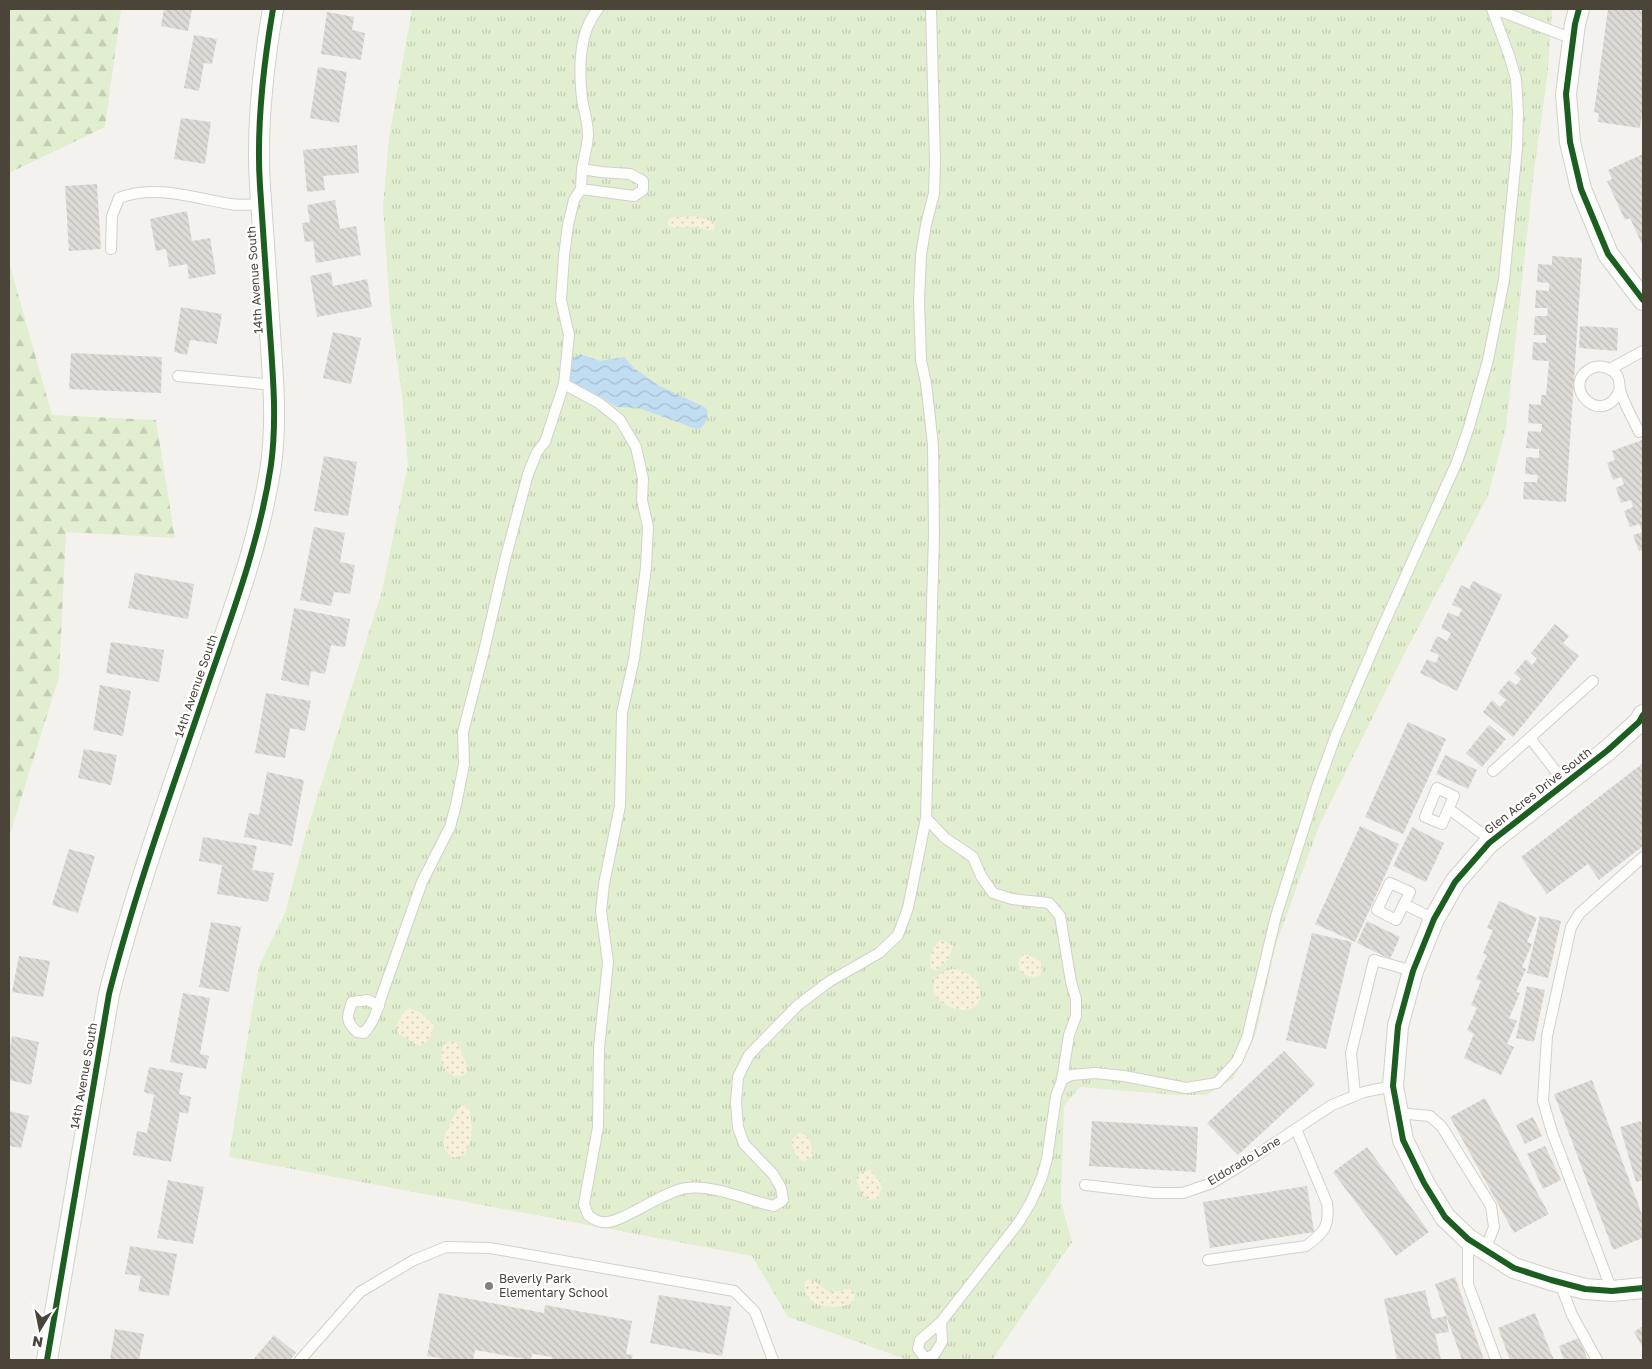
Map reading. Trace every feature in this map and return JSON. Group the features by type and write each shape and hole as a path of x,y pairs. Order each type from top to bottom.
{"street":[{"name":"14th Avenue South","path":"47,1360 109,994 144,868 234,612 252,554 264,506 275,429 259,147 260,110 273,9"},
{"path":"1579,9 1566,94 1570,142 1581,189 1608,254 1643,300"},
{"name":"Glen Acres Drive South","path":"1642,722 1492,841 1455,882 1434,919 1413,971 1398,1026 1393,1086 1404,1140 1424,1183 1445,1217 1468,1239 1514,1268 1560,1283 1585,1289 1612,1291 1643,1288"}],"lane":[{"path":"379,1006 422,882 450,827 464,764 463,732 505,560 528,474 537,452 545,442 564,384 569,335 561,300 564,256 574,200 581,188 582,168 588,136 580,78 586,30 598,9"},
{"path":"564,384 599,403 620,420 636,447 643,479 642,500 648,527 646,567 634,659 622,713 620,806 601,911 608,962 599,1048 598,1127 584,1204 588,1216 602,1222 615,1221 647,1204 686,1188 706,1189 774,1206 783,1200 781,1188 773,1174 744,1144 738,1128 736,1102 738,1077 749,1055 798,1005 830,981 879,953 898,935 908,908 926,818 932,646 933,446 926,383 921,360 919,301 921,255 934,193 935,162 930,9"},
{"path":"1062,1080 1071,1075 1095,1073 1124,1076 1186,1088 1217,1083 1237,1061 1247,1038 1276,916 1317,786 1336,735 1378,636 1457,462 1488,360 1504,280 1517,148 1518,112 1516,79 1493,9"},
{"path":"1493,9 1573,39"},
{"path":"581,188 634,196 643,190 643,181 630,174 601,172 582,168"},
{"path":"111,249 112,216 119,198 132,192 171,193 232,205 261,204"},
{"path":"1610,369 1643,351"},
{"path":"1620,389 1612,402 1604,406 1597,406 1589,403 1584,398 1580,391 1580,383 1582,376 1595,366 1603,366 1610,369 1616,374 1620,389 1639,432"},
{"path":"178,376 274,385"},
{"path":"1494,771 1593,681"},
{"path":"1530,738 1565,784"},
{"path":"1449,810 1492,841"},
{"path":"926,818 945,838 973,857 993,893 1012,899 1049,903 1060,916 1071,982 1076,999 1076,1016 1069,1035 1062,1080 1056,1096 1042,1177 1031,1202 1019,1222 942,1322"},
{"path":"1612,1291 1552,1132 1543,1101 1547,1036 1571,927 1580,913 1643,857"},
{"path":"1404,904 1434,919"},
{"path":"1354,1095 1351,1053 1374,960 1413,971"},
{"name":"Eldorado Lane","path":"1084,1185 1183,1193 1212,1183 1332,1105 1354,1095 1393,1086"},
{"path":"1398,1114 1430,1116 1442,1127 1491,1206 1494,1227 1485,1250"},
{"path":"1208,1260 1306,1246 1326,1228 1329,1216 1327,1203 1296,1129"},
{"path":"1468,1239 1468,1284 1496,1360"},
{"path":"300,1360 360,1292 414,1260 446,1247 490,1248 734,1291 755,1312 773,1360"},
{"path":"1560,1283 1572,1315 1596,1360"}],"green space":[{"path":"9,9 121,9 105,127 9,173"},
{"path":"412,9 1552,9 1548,71 1534,171 1506,428 1488,496 1400,662 1319,826 1276,944 1256,1034 1233,1079 1206,1095 1176,1095 1080,1087 1064,1106 1061,1202 1072,1242 992,1360 908,1360 788,1317 752,1256 229,1157 259,966 285,913 306,833 382,591 408,464 402,396 390,311 383,206 389,138"},
{"path":"9,262 52,415 156,420 175,538 66,532 59,677 9,837"}],"sand":[{"path":"695,216 715,222 714,231 694,227 674,228 669,226 668,221 673,217"},
{"path":"940,940 953,946 948,960 936,971 931,968 930,961 933,949"},
{"path":"1025,954 1041,962 1042,973 1036,977 1023,973 1018,968 1019,959"},
{"path":"954,969 966,973 975,980 979,988 980,996 978,1003 972,1008 963,1010 950,1007 940,1001 935,994 933,986 935,978 945,971"},
{"path":"410,1008 421,1013 434,1025 429,1038 419,1046 399,1034 396,1027 404,1011"},
{"path":"451,1041 459,1046 467,1063 466,1072 463,1076 452,1075 446,1071 443,1064 441,1055 444,1044"},
{"path":"462,1105 469,1109 472,1133 464,1155 455,1158 448,1154 444,1142 447,1128"},
{"path":"800,1132 809,1139 813,1156 804,1162 797,1158 791,1142"},
{"path":"870,1170 879,1180 882,1188 877,1199 868,1200 862,1194 856,1178 860,1173"},
{"path":"808,1280 816,1282 829,1292 849,1288 854,1293 854,1301 839,1307 822,1306 814,1303 808,1298 805,1291 805,1282"}],"water":[{"path":"580,354 600,361 624,357 634,368 658,385 706,408 708,414 705,422 699,429 639,408 617,407 597,395 572,385 569,380 571,360"}],"building":[{"path":"164,9 192,9 188,31 161,26"},
{"path":"1608,9 1643,9 1643,108 1640,128 1598,122 1599,113 1594,112"},
{"path":"327,12 354,17 352,30 365,33 361,60 321,54"},
{"path":"194,35 217,39 212,64 204,63 199,91 184,88"},
{"path":"318,67 347,72 339,123 310,118"},
{"path":"181,118 211,122 205,164 174,159"},
{"path":"357,145 359,173 323,176 325,190 307,192 303,150"},
{"path":"1643,154 1643,246 1630,218 1625,220 1607,181 1612,179 1608,170"},
{"path":"97,184 101,249 69,251 65,186"},
{"path":"335,200 340,229 356,226 361,255 316,263 313,241 305,242 302,223 310,222 307,205"},
{"path":"187,211 192,241 210,238 216,274 189,279 187,264 169,267 166,249 156,251 150,219"},
{"path":"1552,256 1582,258 1566,502 1523,499 1524,482 1537,482 1538,475 1525,474 1526,457 1539,458 1539,449 1526,448 1528,431 1541,432 1542,424 1528,423 1529,404 1541,405 1541,395 1546,395 1549,361 1532,360 1533,342 1546,343 1546,335 1534,335 1535,316 1547,316 1548,308 1535,308 1536,290 1549,291 1549,283 1537,282 1538,264 1552,265"},
{"path":"331,272 333,286 367,279 372,307 317,317 310,276"},
{"path":"181,307 222,314 217,344 190,340 187,355 174,352"},
{"path":"1580,326 1618,328 1617,351 1579,348"},
{"path":"333,332 361,338 351,384 323,378"},
{"path":"71,353 162,357 161,393 69,389"},
{"path":"1642,440 1643,550 1639,551 1633,535 1642,532 1639,524 1630,527 1624,511 1633,507 1631,500 1621,503 1616,488 1624,484 1621,477 1613,480 1607,463 1615,460 1612,451"},
{"path":"324,456 357,462 348,516 314,511"},
{"path":"314,527 345,533 340,562 355,565 350,594 334,592 331,606 300,600"},
{"path":"135,573 194,584 188,619 128,608"},
{"path":"1473,581 1502,595 1457,691 1420,673 1427,659 1436,663 1439,655 1430,651 1437,636 1447,641 1451,633 1441,628 1448,612 1458,617 1462,609 1452,605 1461,585 1469,589"},
{"path":"294,608 350,619 345,647 331,645 325,674 311,671 309,686 281,680"},
{"path":"1555,624 1569,636 1563,643 1579,656 1513,737 1483,712 1492,700 1500,707 1506,700 1498,693 1509,680 1516,685 1521,679 1514,673 1526,659 1532,665 1537,659 1531,653"},
{"path":"111,642 164,650 159,682 106,673"},
{"path":"100,685 131,691 123,736 93,730"},
{"path":"266,693 311,701 305,731 290,728 285,758 255,753"},
{"path":"1408,722 1446,739 1403,834 1365,817"},
{"path":"1489,725 1506,739 1482,767 1466,753"},
{"path":"84,749 117,755 111,785 78,778"},
{"path":"1445,755 1477,770 1468,789 1436,774"},
{"path":"1643,763 1643,846 1599,880 1588,864 1547,894 1521,857"},
{"path":"267,772 304,780 292,846 244,837 249,813 259,815"},
{"path":"1360,826 1399,844 1355,942 1315,924"},
{"path":"1412,827 1444,843 1426,882 1393,866"},
{"path":"203,837 257,846 252,870 274,873 268,902 217,894 222,865 199,861"},
{"path":"69,849 95,856 78,913 52,905"},
{"path":"1499,901 1537,918 1527,942 1532,944 1522,967 1526,969 1516,992 1520,993 1509,1018 1517,1021 1507,1044 1514,1047 1501,1075 1464,1058 1474,1034 1467,1030 1477,1008 1471,1005 1481,981 1476,979 1487,955 1483,953 1493,930 1487,928"},
{"path":"1540,916 1561,921 1548,978 1527,973"},
{"path":"1367,921 1400,937 1390,959 1357,943"},
{"path":"211,922 241,927 229,992 199,987"},
{"path":"1312,933 1352,942 1326,1049 1286,1040"},
{"path":"19,956 50,961 43,997 12,992"},
{"path":"1527,986 1545,990 1534,1042 1516,1038"},
{"path":"183,993 210,998 200,1054 209,1056 206,1069 170,1062"},
{"path":"12,1036 39,1042 31,1085 9,1080 9,1054"},
{"path":"1284,1051 1315,1084 1238,1155 1207,1123"},
{"path":"149,1067 183,1073 179,1094 191,1097 188,1114 180,1112 171,1162 133,1155 137,1131 147,1133 154,1095 144,1092"},
{"path":"1592,1080 1643,1217 1643,1238 1613,1250 1554,1094"},
{"path":"1485,1098 1549,1214 1514,1233 1450,1117"},
{"path":"9,1111 29,1116 21,1148 9,1146"},
{"path":"1533,1117 1542,1136 1525,1144 1516,1125"},
{"path":"1092,1121 1198,1127 1196,1172 1089,1166"},
{"path":"1641,1121 1643,1130 1643,1180 1636,1182 1620,1127"},
{"path":"1545,1146 1561,1180 1543,1189 1527,1154"},
{"path":"1367,1147 1429,1232 1396,1256 1333,1172"},
{"path":"168,1180 204,1187 193,1244 157,1238"},
{"path":"1307,1186 1314,1232 1210,1248 1203,1202"},
{"path":"130,1246 177,1254 169,1296 138,1291 141,1276 125,1274"},
{"path":"1455,1277 1484,1360 1462,1360 1435,1284"},
{"path":"1425,1290 1432,1319 1446,1316 1449,1332 1435,1334 1441,1360 1397,1360 1384,1299"},
{"path":"439,1293 544,1313 545,1305 632,1321 626,1354 633,1355 631,1360 551,1360 552,1357 532,1354 531,1360 475,1350 473,1360 452,1360 427,1356"},
{"path":"659,1295 731,1307 722,1356 650,1343"},
{"path":"1535,1313 1554,1360 1510,1360 1498,1328"},
{"path":"1643,1326 1643,1348 1634,1332"},
{"path":"115,1329 144,1334 139,1360 110,1360"},
{"path":"274,1335 296,1353 290,1360 253,1360"},
{"path":"1579,1338 1588,1360 1564,1360 1559,1346"}],"cycle path":[{"path":"47,1360 109,994 143,876 168,799 245,576 260,521 271,465 274,399 260,186 259,141 263,75 273,9"},
{"path":"1579,9 1575,24 1566,94 1570,142 1581,189 1608,254 1643,300"},
{"path":"1643,715 1639,722 1608,750 1489,843 1455,882 1434,919 1413,971 1398,1026 1393,1086 1403,1140 1424,1183 1445,1217 1468,1239 1514,1268 1551,1280 1585,1289 1612,1291 1643,1288"}],"place":[{"name":"Beverly Park Elementary School","path":"489,1286"}]}
